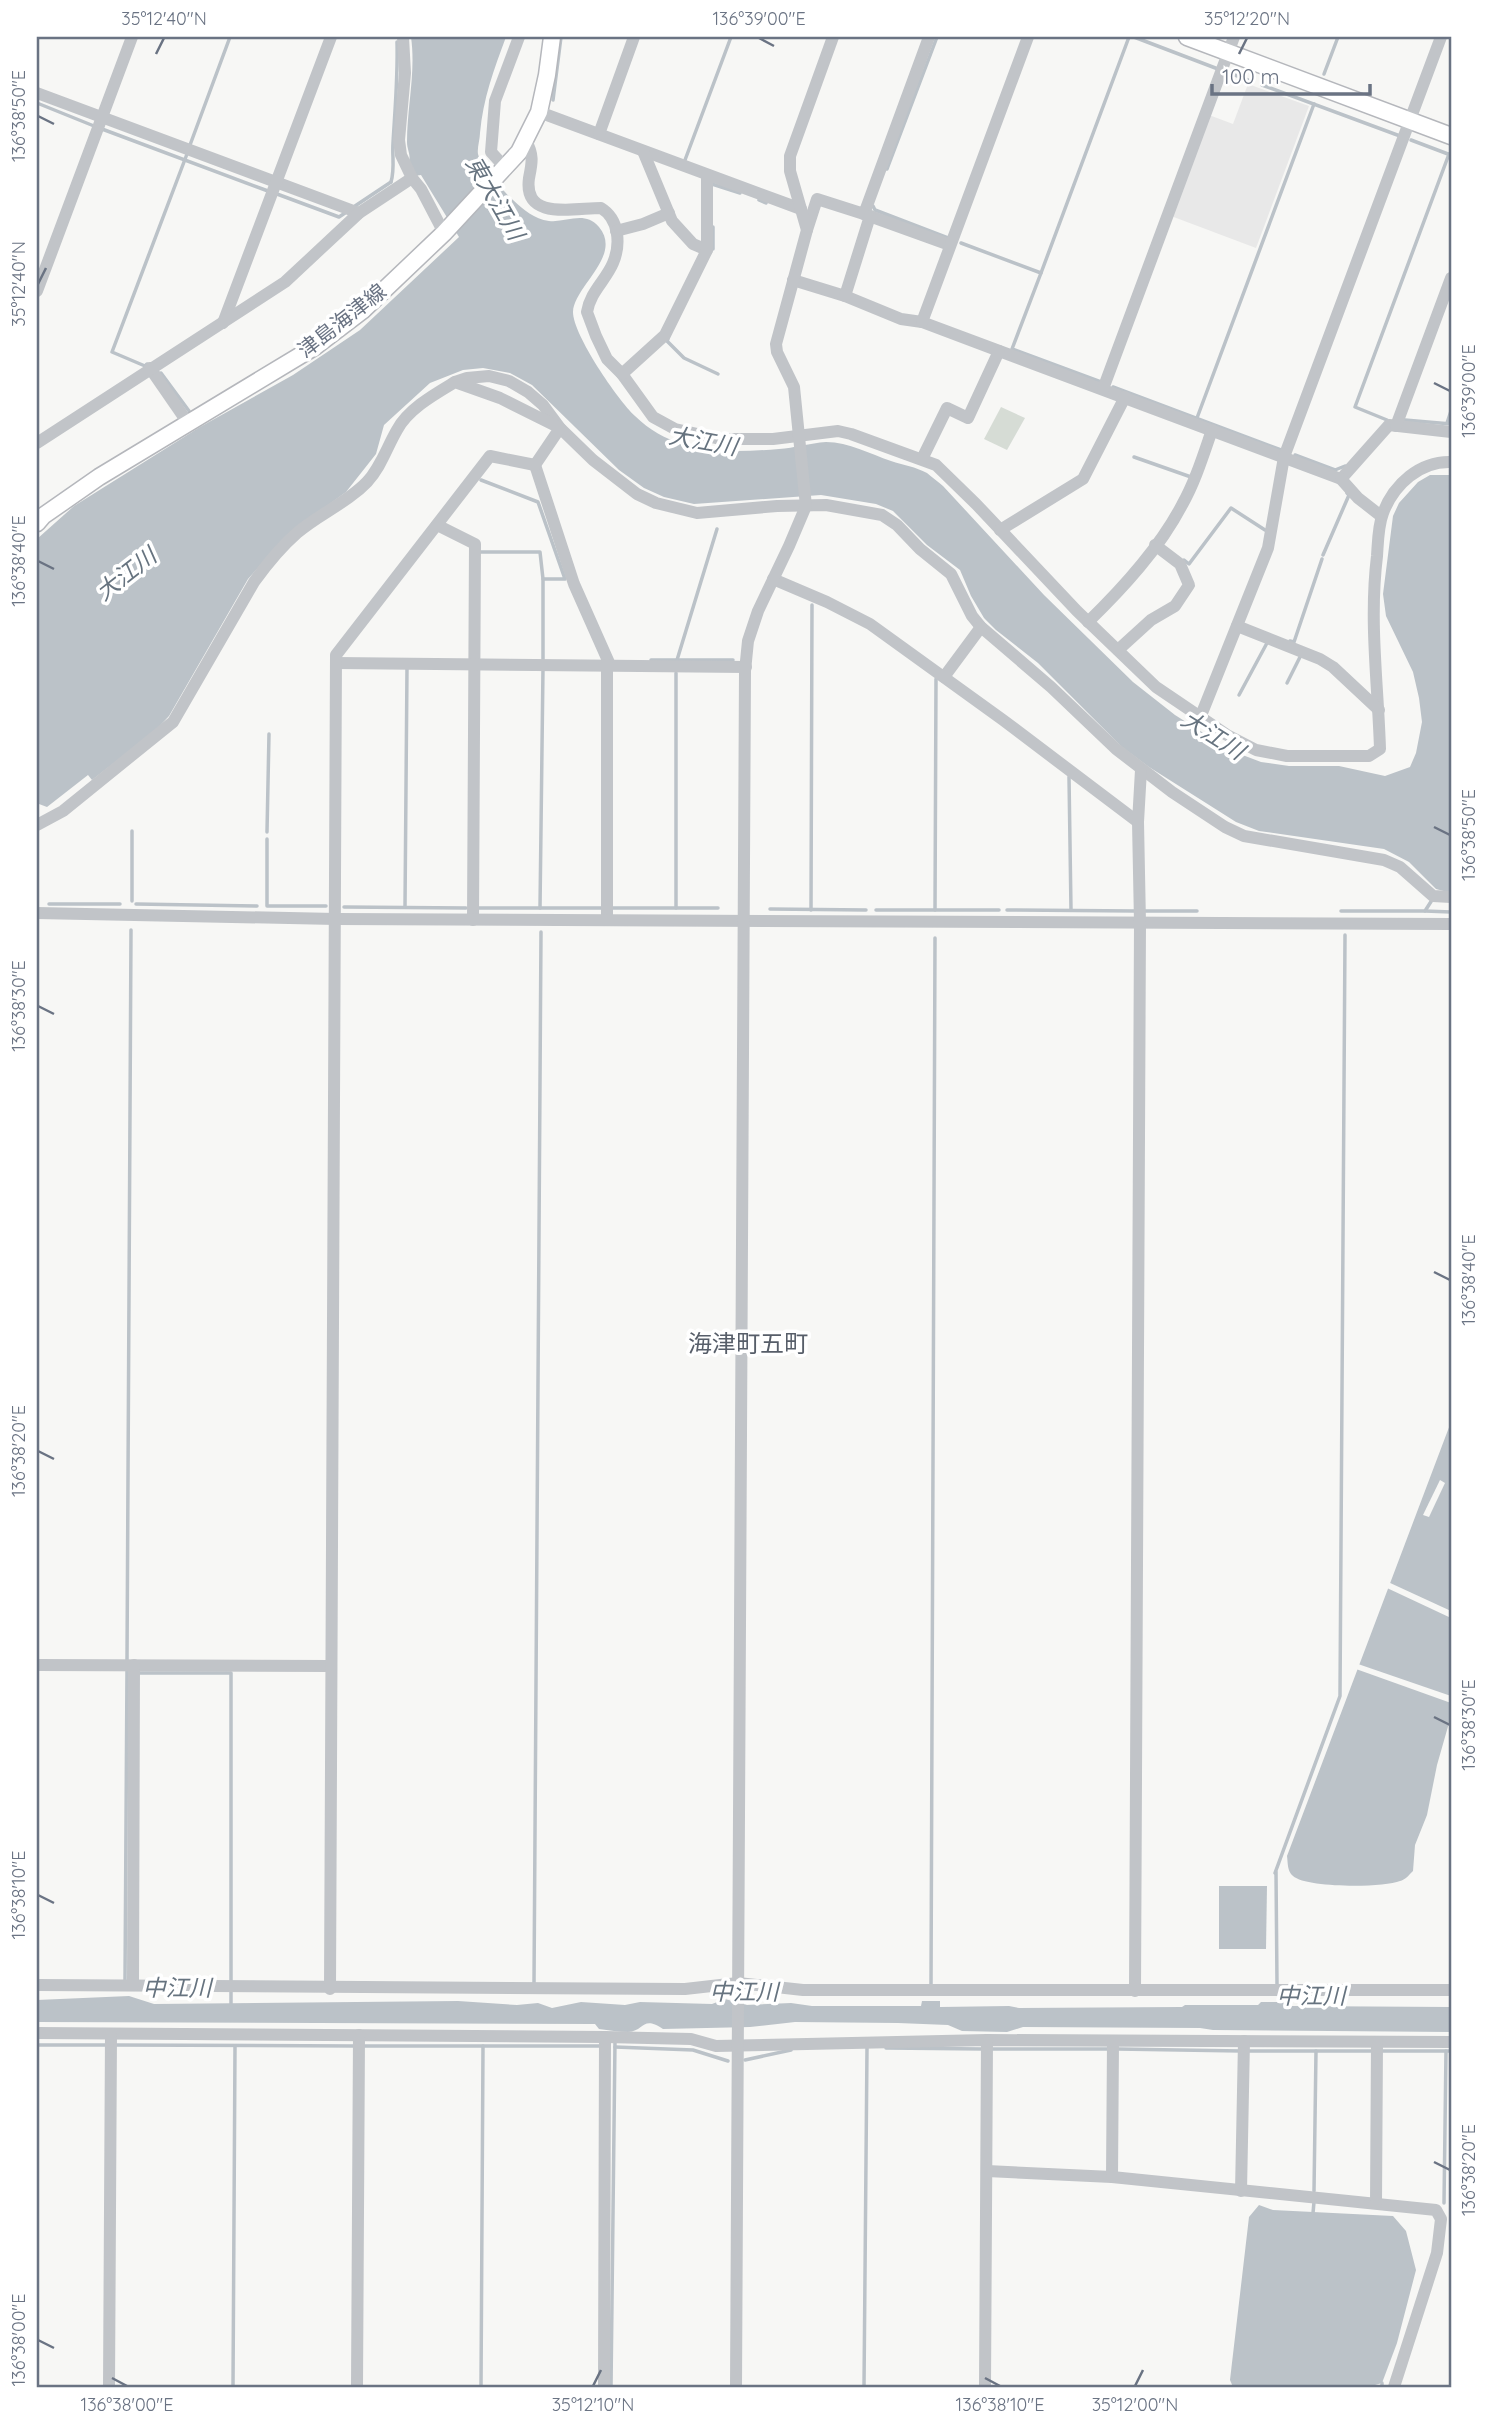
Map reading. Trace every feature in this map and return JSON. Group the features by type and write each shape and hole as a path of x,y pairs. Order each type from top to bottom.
{"main road":[{"name":"津島海津線","path":"37,523 77,491 316,346 362,311 446,230 526,141 539,112 552,37"},
{"path":"1187,37 1451,136"}],"street":[{"path":"37,291 132,37"},
{"path":"223,323 331,37"},
{"path":"403,37 405,73 399,140 401,155 412,178 446,230"},
{"path":"501,168 491,152 495,101 519,37"},
{"path":"599,134 634,37"},
{"path":"807,230 790,171 790,156 833,37"},
{"path":"845,296 867,215 929,37"},
{"path":"922,322 1028,37"},
{"path":"1103,389 1234,37"},
{"path":"1200,718 1268,548 1284,457 1441,37"},
{"path":"37,93 359,213"},
{"path":"539,112 801,208"},
{"path":"526,141 533,153 528,184 532,200 543,208 601,208 613,218 618,244 613,263 597,287 587,312 607,359 622,374 653,417 675,429 720,439 799,438 838,431 936,465 1088,622 1156,687 1200,718 1256,750 1287,756 1369,756 1380,749 1372,612 1381,516 1390,497 1409,476 1429,464 1451,462"},
{"path":"643,151 672,221 692,244 707,250"},
{"path":"622,374 666,335 707,250 707,175"},
{"path":"37,443 285,282 359,213 412,178"},
{"path":"736,2387 746,667 748,641 758,611 806,504 794,387 777,352 776,344 817,199 950,245"},
{"path":"616,231 669,213"},
{"path":"1396,426 1451,278"},
{"path":"793,280 845,296 901,319 922,322 1341,479 1358,498 1381,516"},
{"path":"922,459 947,408 968,418 999,351"},
{"path":"150,368 188,423"},
{"path":"37,825 63,811 173,722 254,582 267,565 298,532 348,499 369,480 384,457 398,427 417,408 455,382 489,376 509,381 528,391 593,460 637,494 656,503 697,513 806,504 882,515 951,574 967,607 982,628 1141,770 1225,827 1244,836 1384,860 1400,867 1433,896 1451,897"},
{"path":"455,382 500,398 560,428"},
{"path":"1000,530 1083,479 1125,397"},
{"path":"1341,479 1389,425 1451,432"},
{"path":"535,465 560,428"},
{"path":"1088,622 1116,594 1181,509 1212,430"},
{"path":"330,1989 337,919 336,656 490,456 535,465"},
{"path":"535,465 574,584 609,665 607,920"},
{"path":"437,525 475,544 472,920"},
{"path":"1118,650 1151,620 1175,606 1189,585 1180,564 1155,545"},
{"path":"773,579 870,624 1138,822"},
{"path":"1237,626 1326,663 1379,710"},
{"path":"944,677 982,628"},
{"path":"336,663 746,667"},
{"path":"1135,1991 1140,922 1138,822 1141,770"},
{"path":"37,913 337,919 1451,924"},
{"path":"37,1665 331,1666"},
{"path":"134,1665 134,1985"},
{"path":"37,1985 330,1989 738,1987 803,1990 1451,1990"},
{"path":"37,2033 605,2037 691,2039 716,2046 987,2040 1451,2042"},
{"path":"109,2387 111,2034"},
{"path":"357,2387 359,2035"},
{"path":"604,2387 605,2037"},
{"path":"985,2387 987,2040"},
{"path":"1241,2190 1244,2041"},
{"path":"1111,2178 1113,2042"},
{"path":"1376,2203 1377,2042"},
{"path":"986,2171 1111,2178 1436,2210 1441,2219 1437,2253 1394,2387"},
{"path":"1437,2253 1451,2243"}],"shaded area":[{"path":"1248,84 1309,106 1256,248 1171,216 1209,115 1233,124"},
{"path":"1001,407 1025,418 1007,450 984,439"}],"water":[{"path":"411,37 506,37 486,96 478,154 499,185 530,214 549,221 587,219 599,227 605,238 602,260 575,302 573,312 588,351 635,416 667,438 702,449 760,450 826,442 851,446 927,473 943,486 1044,595 1133,682 1175,715 1232,751 1261,762 1289,766 1339,766 1385,776 1410,767 1416,753 1422,722 1419,698 1413,672 1386,616 1383,594 1393,516 1399,503 1418,482 1430,475 1451,475 1451,893 1436,889 1409,862 1384,849 1259,831 1236,822 1149,767 1122,747 1038,663 984,618 960,570 927,545 893,511 876,504 821,495 694,504 664,497 644,488 619,470 532,385 510,373 483,368 463,370 430,383 384,425 376,454 346,492 287,535 248,579 169,716 155,731 92,780 88,775 47,807 39,804 37,539 74,506 200,427 293,375 360,330 459,237 421,175 414,176 408,164"},
{"path":"1451,1422 1451,1716 1427,1815 1415,1845 1413,1871 1402,1880 1378,1885 1328,1885 1301,1880 1290,1872 1287,1856"},
{"path":"1219,1886 1267,1886 1266,1949 1219,1949"},
{"path":"129,1996 154,2004 458,2001 517,2005 538,2003 552,2008 581,2002 625,2005 640,2002 712,2004 725,1999 747,2005 791,2003 812,2006 921,2006 922,2001 940,2001 940,2007 1019,2008 1182,2007 1289,2002 1290,2006 1451,2007 1451,2032 1023,2027 1007,2032 962,2031 948,2025 795,2022 750,2027 663,2029 651,2023 628,2032 599,2029 595,2024 37,2022 37,2000"},
{"path":"1259,2205 1273,2210 1393,2216 1406,2231 1416,2270 1397,2343 1382,2383 1368,2387 1233,2387 1230,2380 1249,2217"}],"pier":[{"path":"1440,1480 1445,1483 1429,1517 1423,1515"},
{"path":"1388,1582 1451,1611 1451,1618 1387,1588"},
{"path":"1358,1664 1451,1696 1451,1703 1356,1669"}],"waterway":[{"path":"190,145 230,37"},
{"path":"553,100 561,37"},
{"path":"685,160 731,37"},
{"path":"887,169 937,37"},
{"path":"1041,273 1129,37"},
{"path":"1134,37 1218,69"},
{"path":"1324,74 1338,37"},
{"path":"391,182 397,42"},
{"path":"1227,72 1248,80"},
{"path":"1262,85 1400,136"},
{"path":"37,103 94,126"},
{"path":"1197,418 1314,104"},
{"path":"102,129 268,191"},
{"path":"1411,140 1448,154"},
{"path":"147,364 145,366 112,352 187,154"},
{"path":"1387,420 1355,407 1449,154"},
{"path":"355,206 391,182"},
{"path":"712,184 740,193"},
{"path":"277,194 339,217 345,213"},
{"path":"759,200 766,203"},
{"path":"873,206 875,210 948,238"},
{"path":"713,227 713,249"},
{"path":"961,243 1041,273 1012,349 1101,382"},
{"path":"668,339 684,358 718,374"},
{"path":"161,373 189,411"},
{"path":"1113,387 1281,450"},
{"path":"1447,423 1451,411"},
{"path":"1405,420 1451,424"},
{"path":"1295,455 1335,470 1345,466"},
{"path":"1134,457 1191,477"},
{"path":"481,480 538,502 565,579 543,579"},
{"path":"1323,555 1349,495 1347,493"},
{"path":"1184,560 1189,564 1231,508 1265,530"},
{"path":"677,660 717,529"},
{"path":"480,552 540,552 543,579 543,660"},
{"path":"1290,641 1294,642 1322,559"},
{"path":"811,910 812,605"},
{"path":"1239,695 1267,643"},
{"path":"1287,683 1300,657"},
{"path":"651,660 733,660"},
{"path":"405,907 407,668"},
{"path":"540,908 543,668"},
{"path":"676,673 676,908"},
{"path":"935,910 936,679"},
{"path":"267,832 269,734"},
{"path":"1069,777 1071,910"},
{"path":"132,831 132,901"},
{"path":"267,839 267,906 326,906"},
{"path":"1341,911 1425,911 1432,900"},
{"path":"49,904 120,904"},
{"path":"136,904 257,906"},
{"path":"344,907 466,908"},
{"path":"479,908 603,908"},
{"path":"611,908 718,908"},
{"path":"770,909 866,910"},
{"path":"876,910 999,910"},
{"path":"1007,910 1135,911"},
{"path":"1145,911 1197,911"},
{"path":"1425,911 1451,912"},
{"path":"127,1661 131,930"},
{"path":"534,1984 541,932"},
{"path":"1275,1873 1340,1696 1345,935"},
{"path":"931,1986 935,938"},
{"path":"125,1982 127,1670"},
{"path":"140,1673 231,1673 231,1981"},
{"name":"中江川","path":"1276,1872 1277,1984"},
{"path":"231,1992 231,2008"},
{"path":"611,2387 615,2041"},
{"path":"37,2045 106,2045"},
{"path":"116,2045 355,2046"},
{"path":"233,2387 235,2046"},
{"path":"364,2046 602,2046"},
{"path":"481,2387 483,2046"},
{"path":"615,2047 693,2050 728,2061"},
{"path":"864,2387 867,2048"},
{"path":"886,2048 983,2049"},
{"path":"990,2049 1108,2049"},
{"path":"1117,2049 1241,2051"},
{"path":"745,2060 791,2050"},
{"path":"1248,2051 1374,2051"},
{"path":"1314,2191 1316,2051"},
{"path":"1381,2051 1451,2051"},
{"path":"1444,2203 1446,2051"},
{"path":"1313,2213 1314,2202"}],"district":[{"name":"海津町五町","path":"748,1344"}],"water label":[{"name":"東大江川","path":"495,198"},
{"name":"大江川","path":"703,441"},
{"name":"大江川","path":"126,574"},
{"name":"大江川","path":"1213,735"}]}
